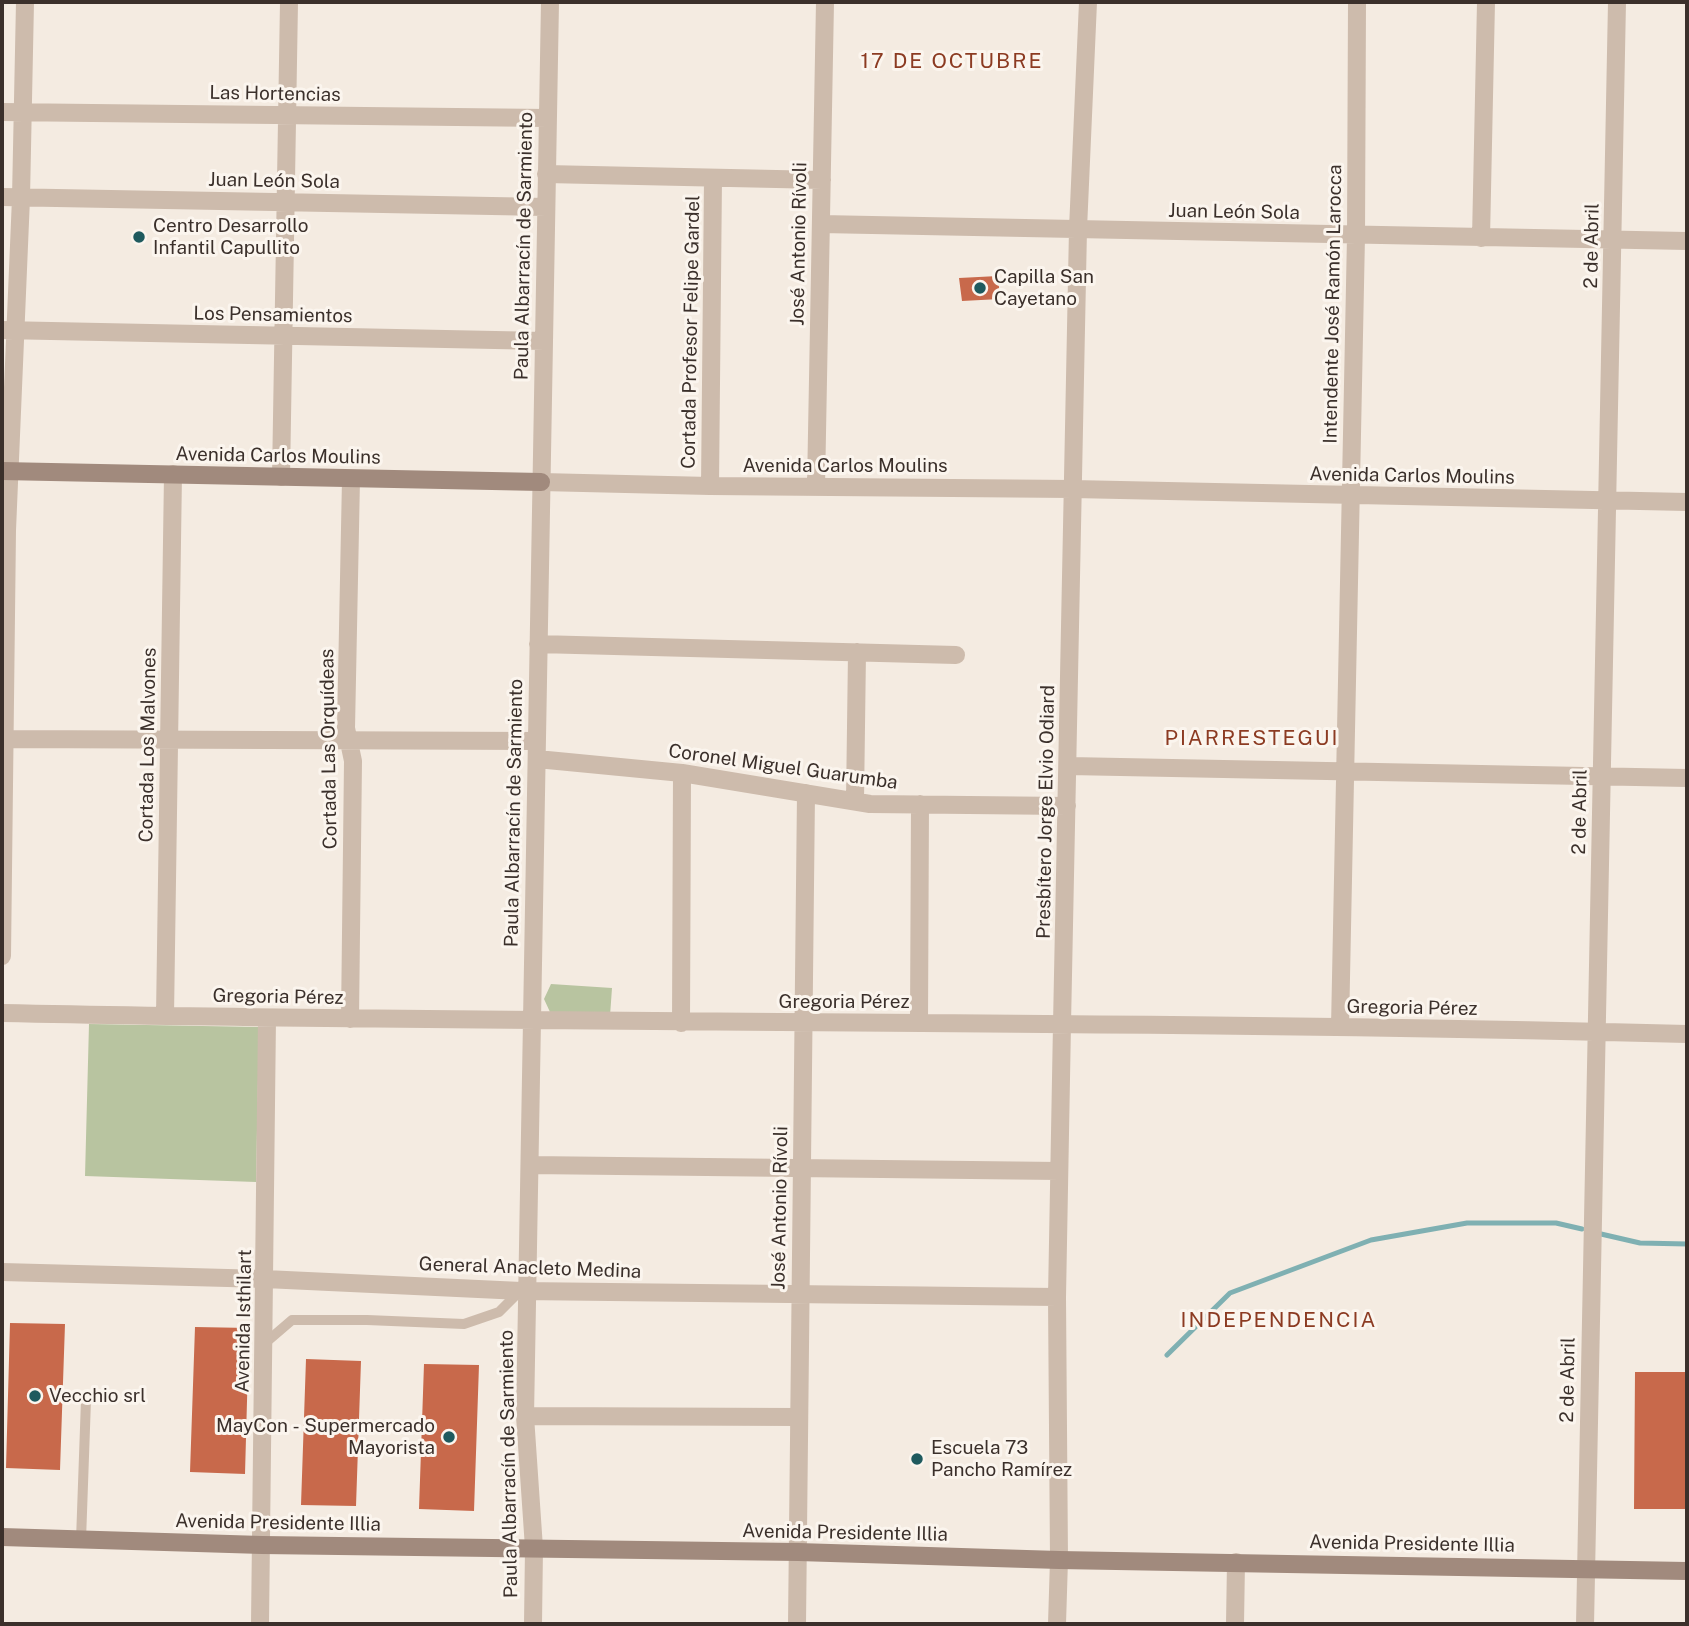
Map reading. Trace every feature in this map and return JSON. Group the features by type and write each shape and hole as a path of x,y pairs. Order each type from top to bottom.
{"main road":[{"name":"Avenida Carlos Moulins","path":"6,471 541,482"},
{"name":"Avenida Presidente Illia","path":"2,1537 262,1545 798,1552 1059,1560 1687,1571"}],"street":[{"path":"2,956 9,330 22,198 25,2"},
{"path":"281,477 289,2"},
{"name":"Paula Albarracín de Sarmiento","path":"533,1624 534,1548 525,1416 524,1291 530,1166 550,2"},
{"name":"José Antonio Rívoli","path":"816,487 825,2"},
{"name":"Presbítero Jorge Elvio Odiard","path":"1058,1624 1059,1171 1079,229 1088,2"},
{"name":"Intendente José Ramón Larocca","path":"1340,1027 1356,236 1357,2"},
{"path":"1481,238 1486,2"},
{"name":"2 de Abril","path":"1585,1624 1617,2"},
{"name":"Las Hortencias","path":"2,112 547,118"},
{"path":"546,174 821,180"},
{"name":"Cortada Profesor Felipe Gardel","path":"710,486 713,178"},
{"name":"Juan León Sola","path":"2,197 546,207"},
{"name":"Juan León Sola","path":"821,224 1687,241"},
{"name":"Los Pensamientos","path":"9,330 544,341"},
{"name":"Cortada Los Malvones","path":"165,1016 173,474"},
{"name":"Cortada Las Orquídeas","path":"349,1019 353,761 346,728 351,479"},
{"name":"Avenida Carlos Moulins","path":"541,482 1073,489 1687,502"},
{"path":"538,644 956,655"},
{"path":"855,801 857,652"},
{"name":"Coronel Miguel Guarumba","path":"3,738 349,739 536,750 855,801 1067,806"},
{"path":"1069,766 1687,778"},
{"path":"681,1023 682,773"},
{"name":"José Antonio Rívoli","path":"797,1624 806,793"},
{"path":"919,1023 920,804"},
{"name":"Gregoria Pérez","path":"2,1013 681,1023 1340,1027 1687,1034"},
{"name":"Avenida Isthilart","path":"260,1624 267,1018"},
{"path":"530,1166 1059,1171"},
{"name":"General Anacleto Medina","path":"2,1272 265,1279 524,1291 1057,1297"},
{"path":"525,1416 799,1417"},
{"path":"1235,1624 1236,1562"}],"lane":[{"path":"264,1344 292,1320 367,1320 464,1325 499,1312 524,1291"},
{"path":"81,1540 86,1400"}],"green space":[{"path":"551,984 612,988 610,1016 550,1012 544,999"},
{"path":"89,1024 259,1027 256,1182 85,1176"}],"building":[{"name":"Capilla San Cayetano","path":"998,276 1000,299 962,301 959,278"},
{"name":"Vecchio srl","path":"10,1323 65,1324 60,1470 6,1468"},
{"path":"195,1327 249,1328 245,1474 190,1472"},
{"path":"306,1359 361,1361 356,1506 301,1505"},
{"name":"MayCon - Supermercado Mayorista","path":"424,1364 479,1365 474,1511 419,1509"},
{"path":"1635,1372 1687,1372 1687,1509 1634,1509"}],"waterway":[{"path":"1167,1355 1230,1293 1371,1240 1467,1223 1556,1223 1582,1229"},
{"path":"1601,1234 1640,1243 1687,1244"}],"place":[{"name":"Centro Desarrollo Infantil Capullito","path":"139,237"},
{"name":"Capilla San Cayetano","path":"980,288"},
{"name":"Vecchio srl","path":"35,1396"},
{"name":"MayCon - Supermercado Mayorista","path":"449,1437"},
{"name":"Escuela 73 Pancho Ramírez","path":"917,1459"}],"district":[{"name":"17 DE OCTUBRE","path":"952,62"},
{"name":"PIARRESTEGUI","path":"1252,739"},
{"name":"INDEPENDENCIA","path":"1279,1321"}]}
